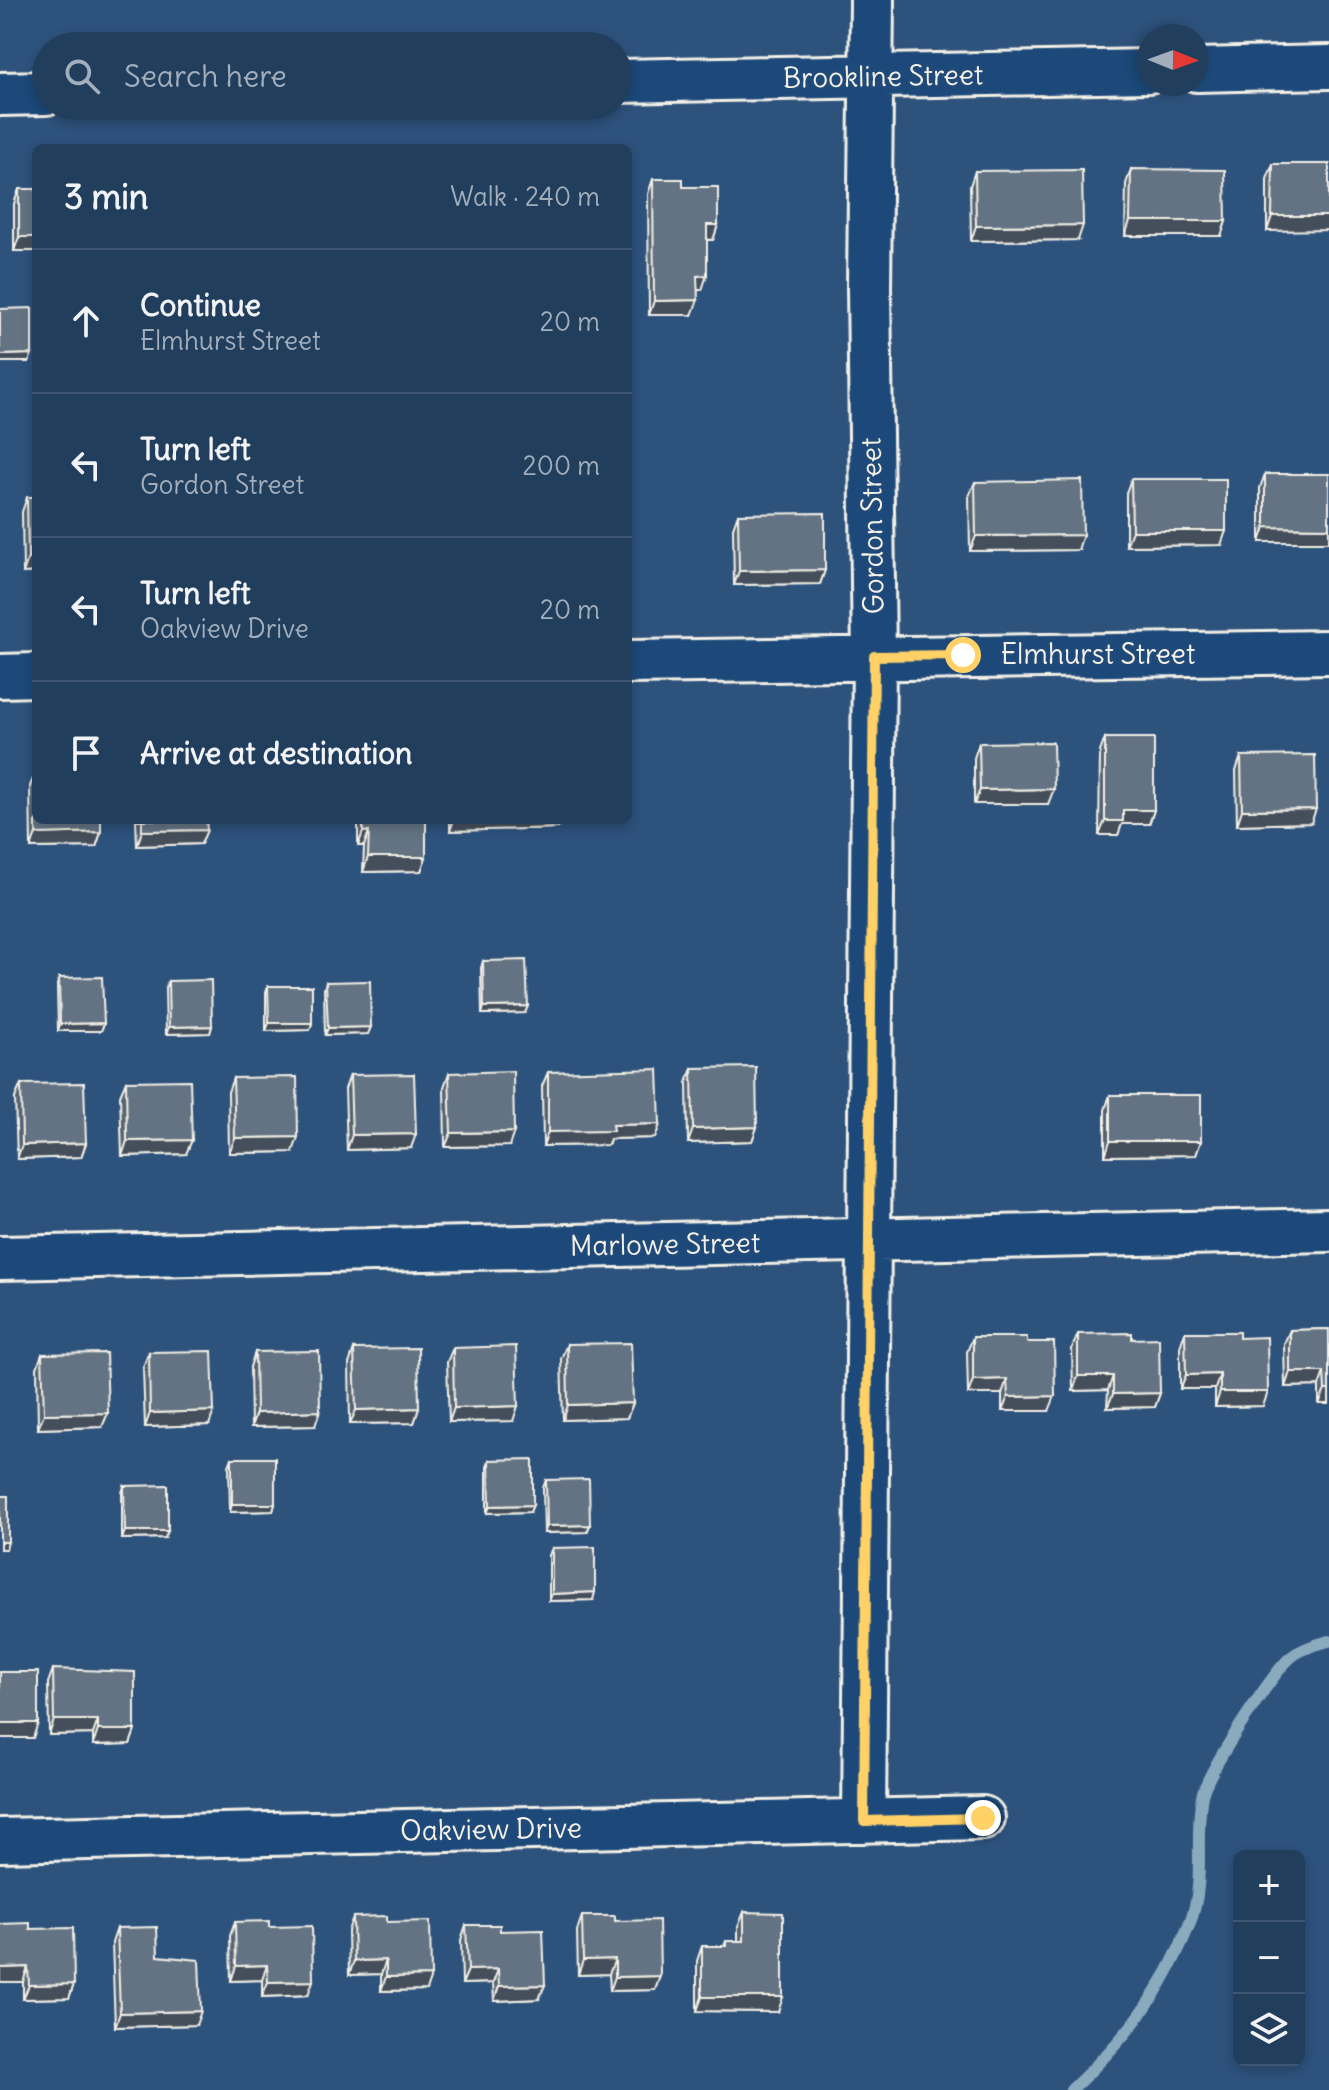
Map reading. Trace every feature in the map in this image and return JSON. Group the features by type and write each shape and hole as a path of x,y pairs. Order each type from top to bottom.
{"street":[{"name":"Gordon Street","path":"864,1821 874,656 869,288 874,76 872,0"},
{"path":"1209,70 1329,67"},
{"name":"Brookline Street","path":"632,81 1137,71"},
{"path":"0,94 32,93"},
{"name":"Elmhurst Street","path":"632,662 874,656 1329,652"},
{"path":"0,676 32,675"},
{"name":"Marlowe Street","path":"0,1258 1329,1230"},
{"name":"Oakview Drive","path":"0,1840 983,1818"}],"building":[{"path":"1273,164 1329,164 1329,216 1272,216"},
{"path":"1131,169 1225,170 1226,221 1130,221"},
{"path":"1082,170 1083,225 976,226 975,171"},
{"path":"653,179 683,179 683,187 718,187 718,225 707,225 707,275 697,276 698,300 654,301"},
{"path":"19,189 32,189 32,237 19,237"},
{"path":"32,308 32,354 0,355 0,309"},
{"path":"1265,474 1329,474 1329,528 1265,527"},
{"path":"1131,479 1226,479 1226,531 1132,531"},
{"path":"1082,480 1083,535 976,536 975,482"},
{"path":"27,497 32,497 32,558 28,558"},
{"path":"825,513 825,570 739,571 738,514"},
{"path":"1105,738 1154,738 1154,810 1123,810 1123,821 1105,821"},
{"path":"1053,742 1054,789 980,790 979,743"},
{"path":"1315,755 1316,809 1242,810 1241,756"},
{"path":"36,824 101,824 101,832 36,834"},
{"path":"142,824 206,824 207,830 142,831"},
{"path":"363,824 426,824 426,857 368,857 369,831 363,832"},
{"path":"526,960 528,1006 484,1007 483,961"},
{"path":"102,977 104,1023 60,1024 59,978"},
{"path":"211,980 212,1026 169,1027 168,981"},
{"path":"370,981 371,1027 328,1028 326,982"},
{"path":"268,986 312,986 312,1023 269,1023"},
{"path":"756,1067 757,1127 693,1129 692,1068"},
{"path":"658,1069 660,1124 612,1125 613,1131 548,1132 548,1072"},
{"path":"513,1071 514,1132 451,1133 449,1073"},
{"path":"414,1074 416,1134 352,1135 350,1075"},
{"path":"297,1077 298,1137 235,1138 233,1078"},
{"path":"190,1080 192,1140 127,1141 126,1081"},
{"path":"84,1083 86,1143 22,1145 21,1084"},
{"path":"1110,1095 1201,1095 1201,1141 1110,1141"},
{"path":"1329,1329 1329,1390 1325,1390 1324,1372 1290,1372 1290,1330"},
{"path":"1185,1332 1239,1332 1239,1338 1267,1337 1268,1392 1220,1392 1220,1374 1186,1375"},
{"path":"1132,1333 1132,1339 1159,1338 1160,1393 1113,1394 1113,1376 1078,1376 1078,1334"},
{"path":"973,1337 1027,1337 1027,1342 1054,1342 1055,1396 1008,1397 1007,1379 973,1380"},
{"path":"631,1343 633,1403 568,1405 567,1344"},
{"path":"516,1346 518,1406 454,1408 453,1348"},
{"path":"418,1348 419,1408 356,1410 354,1349"},
{"path":"212,1351 214,1411 150,1413 149,1352"},
{"path":"319,1351 320,1411 256,1413 255,1352"},
{"path":"106,1353 108,1413 44,1414 42,1354"},
{"path":"232,1458 275,1458 275,1504 232,1504"},
{"path":"533,1459 533,1505 490,1506 489,1460"},
{"path":"589,1479 590,1525 547,1526 546,1480"},
{"path":"168,1485 168,1531 125,1531 124,1486"},
{"path":"0,1496 8,1496 8,1542 0,1542"},
{"path":"595,1547 595,1592 552,1594 552,1548"},
{"path":"53,1669 135,1672 135,1730 98,1730 98,1720 54,1720"},
{"path":"0,1672 38,1672 38,1723 0,1723"},
{"path":"744,1912 783,1913 783,1997 702,1997 702,1946 726,1946 726,1941 744,1941"},
{"path":"387,1916 387,1922 430,1921 431,1976 386,1977 386,1960 354,1961 353,1917"},
{"path":"582,1916 615,1916 615,1921 659,1920 660,1976 615,1977 615,1959 583,1960"},
{"path":"269,1921 269,1927 312,1926 313,1981 268,1982 267,1965 236,1966 235,1922"},
{"path":"30,1923 30,1929 73,1928 74,1984 29,1985 28,1967 0,1968 0,1924"},
{"path":"466,1925 500,1925 500,1931 543,1930 545,1985 499,1986 498,1969 468,1970"},
{"path":"157,1927 158,1956 199,1960 201,2011 120,2013 117,1928"}],"waterway":[{"path":"1071,2090 1141,2014 1179,1949 1195,1907 1202,1796 1215,1767 1269,1683 1290,1658 1329,1641"}],"route":[{"path":"963,655 874,656 864,1821 983,1818"}]}
